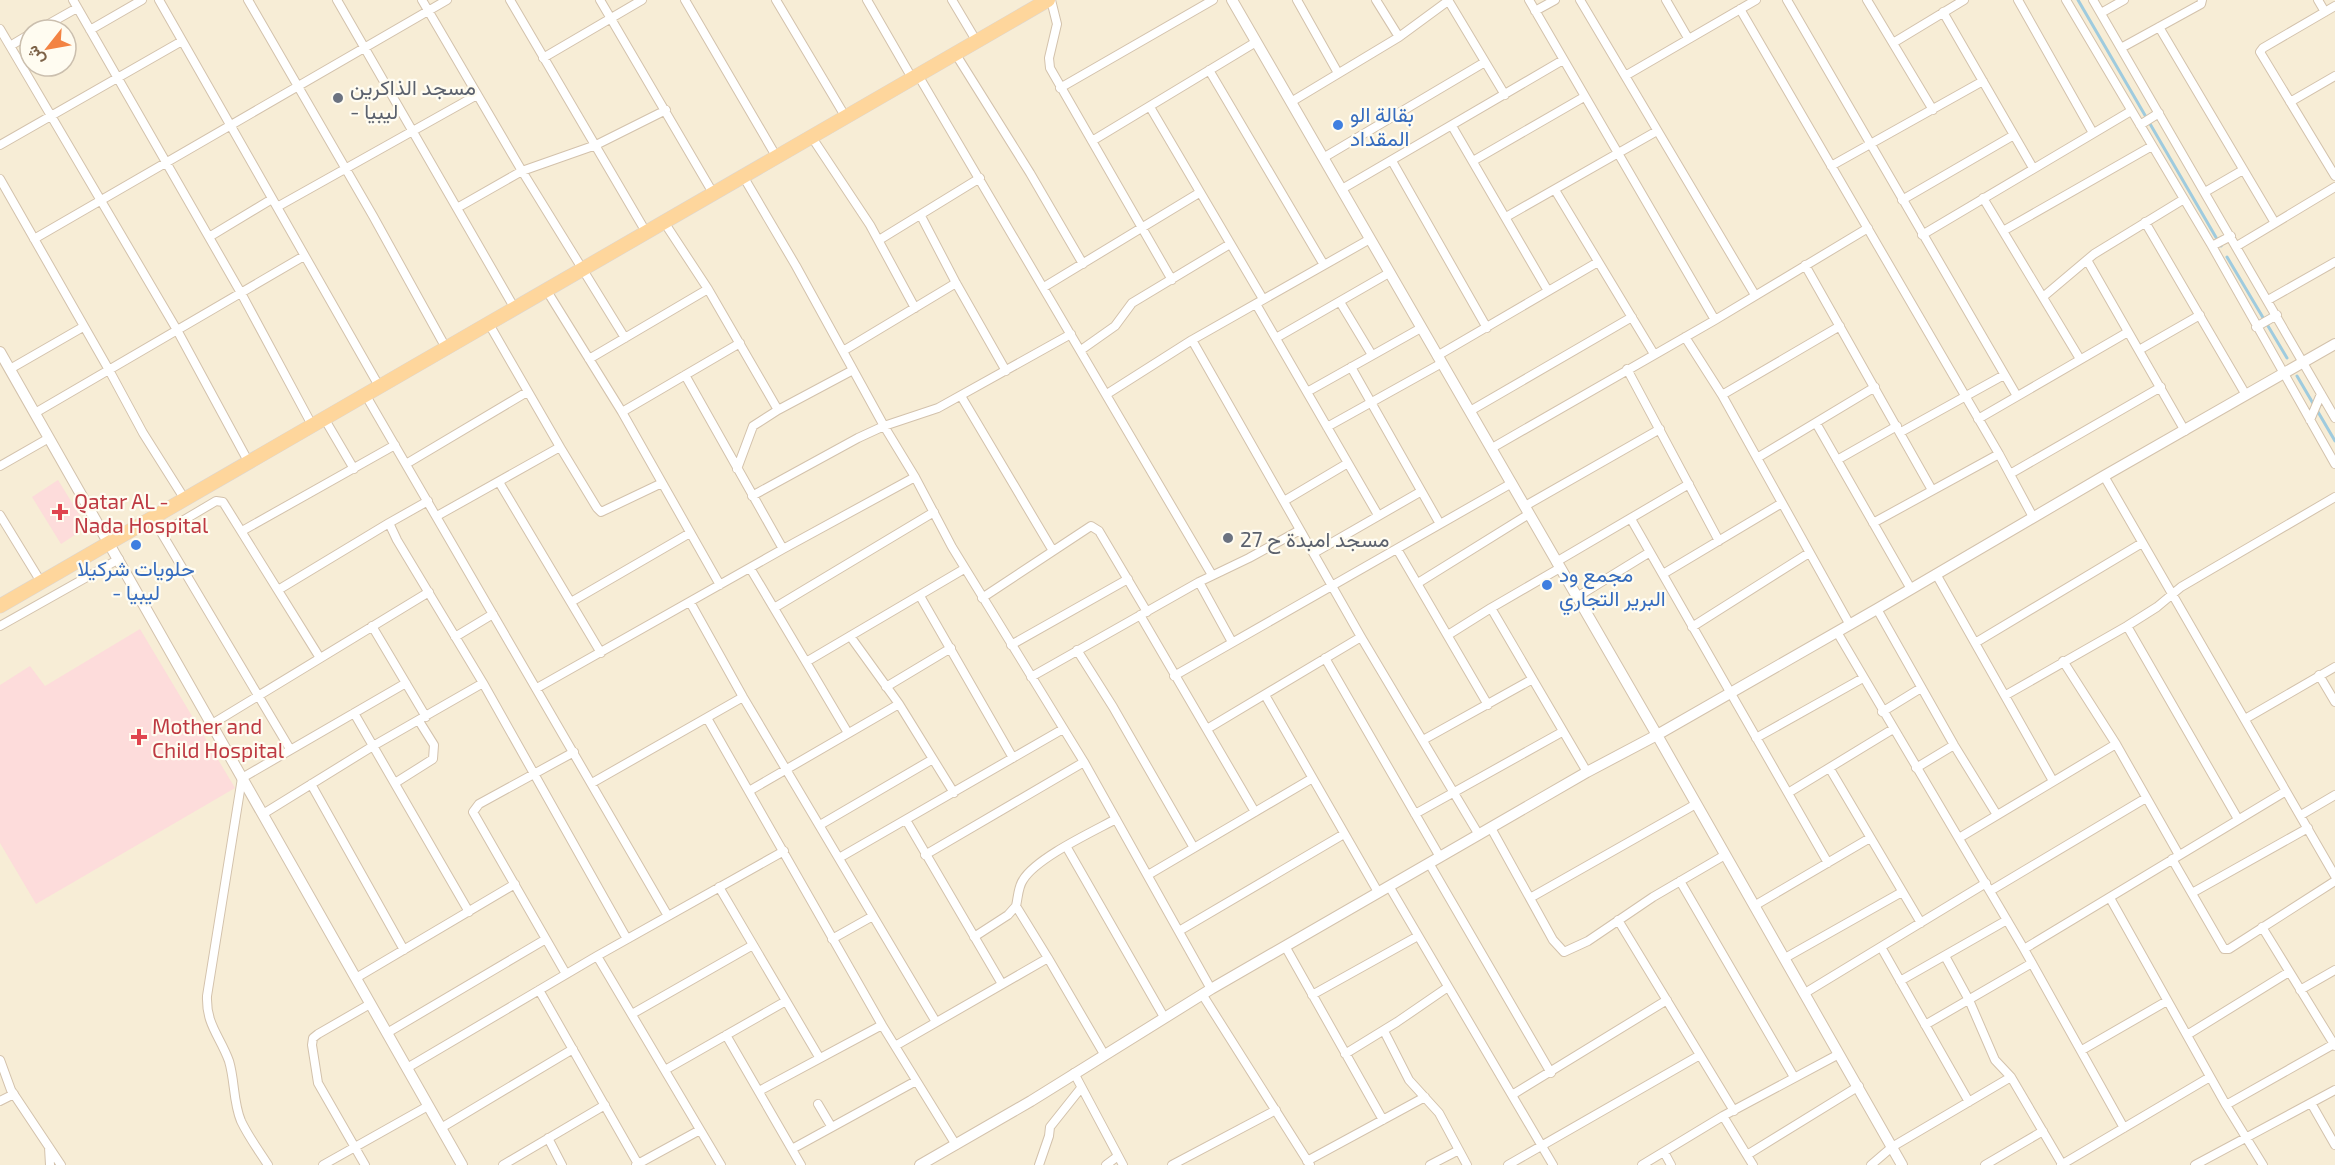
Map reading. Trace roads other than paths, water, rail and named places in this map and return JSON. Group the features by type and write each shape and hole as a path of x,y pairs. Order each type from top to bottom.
{"highway":[{"path":"0,606 1045,1"}],"street":[{"path":"90,30 142,0"},
{"path":"159,0 379,386"},
{"path":"248,0 346,168 446,348"},
{"path":"337,0 515,309"},
{"path":"422,0 522,171 625,338"},
{"path":"34,239 447,0"},
{"path":"510,0 646,232"},
{"path":"600,0 713,193"},
{"path":"543,58 642,0"},
{"path":"686,0 776,156"},
{"path":"776,0 845,116"},
{"path":"867,0 980,178 1212,576"},
{"path":"952,0 977,42"},
{"path":"1060,87 1213,0"},
{"path":"1232,0 1859,1086 1902,1165"},
{"path":"1297,0 1338,73"},
{"path":"1376,0 1399,37"},
{"path":"1291,102 1399,37 1448,0 1505,95"},
{"path":"1529,0 1715,320"},
{"path":"1535,11 1555,0"},
{"path":"1581,0 1755,295"},
{"path":"1666,0 1688,38"},
{"path":"1625,76 1756,0"},
{"path":"1787,0 2017,396"},
{"path":"1867,0 1933,110"},
{"path":"1893,43 1964,0"},
{"path":"2018,0 2093,133"},
{"path":"2066,0 2212,246 2335,464"},
{"path":"2093,0 2335,418"},
{"path":"2100,13 2124,0"},
{"path":"2121,48 2200,4 2202,0"},
{"path":"2318,0 2325,12"},
{"path":"1045,1 1057,24 1049,58 1052,73 1172,280"},
{"path":"55,18 75,4 318,422 354,469"},
{"path":"2335,6 2261,50 2289,102 2335,176"},
{"path":"1740,9 1999,454 2033,517"},
{"path":"1943,12 2033,168"},
{"path":"2160,27 2275,224"},
{"path":"0,29 177,330 248,461"},
{"path":"0,145 182,40"},
{"path":"10,46 18,41"},
{"path":"1092,141 1256,42"},
{"path":"955,53 1030,173 1083,264"},
{"path":"1342,189 1563,60"},
{"path":"1323,158 1485,62"},
{"path":"1209,70 1324,265"},
{"path":"2289,102 2335,76"},
{"path":"1831,166 1983,81"},
{"path":"277,207 477,95"},
{"path":"1473,161 1584,97"},
{"path":"1150,107 1230,244 1276,338 1378,515"},
{"path":"457,208 522,171 596,145 666,110"},
{"path":"1922,235 2131,111"},
{"path":"2140,125 2159,113"},
{"path":"1452,126 1548,291"},
{"path":"1506,217 1658,131"},
{"path":"1902,200 2014,135"},
{"path":"811,136 879,240 915,308"},
{"path":"2003,231 2152,146"},
{"path":"1392,161 1487,328"},
{"path":"2205,192 2243,170"},
{"path":"743,176 915,477 964,568 1084,762 1179,931 1207,992 1308,1163 1425,1097"},
{"path":"879,240 980,178"},
{"path":"0,179 3,192 34,239 109,370 142,433 184,498"},
{"path":"2237,246 2335,187"},
{"path":"1555,190 1654,354"},
{"path":"1044,287 1199,193"},
{"path":"1983,198 2080,359"},
{"path":"209,237 272,199"},
{"path":"2043,297 2112,241 2184,199"},
{"path":"921,216 1006,371"},
{"path":"664,222 708,289 778,410"},
{"path":"2145,222 2246,395"},
{"path":"1492,448 1715,320 1868,228"},
{"path":"2212,246 2231,236"},
{"path":"1107,394 1192,340 1370,239"},
{"path":"1081,350 1111,329 1132,303 1230,244"},
{"path":"35,413 304,256"},
{"path":"2087,260 2185,431"},
{"path":"2268,300 2335,261"},
{"path":"1327,427 1598,262"},
{"path":"1804,265 1932,490"},
{"path":"1276,338 1389,273"},
{"path":"843,351 956,283"},
{"path":"589,359 708,289"},
{"path":"547,291 622,412 720,585"},
{"path":"1340,302 1372,355"},
{"path":"2139,350 2200,315"},
{"path":"2256,327 2277,315"},
{"path":"1470,411 1632,317"},
{"path":"489,324 527,392 601,512 662,483"},
{"path":"1722,395 1840,326"},
{"path":"10,369 83,327"},
{"path":"1307,392 1421,328"},
{"path":"1978,419 2128,332"},
{"path":"752,496 884,426 923,414 961,396 1071,334"},
{"path":"1685,337 1722,395 1850,625"},
{"path":"1192,340 1361,636 1479,835"},
{"path":"622,412 740,343"},
{"path":"920,1165 1164,1017 1378,892 1850,625 2335,344"},
{"path":"0,352 462,1165"},
{"path":"1352,367 1420,492 1440,524"},
{"path":"1627,369 1719,541"},
{"path":"737,469 753,426 853,370"},
{"path":"685,375 783,549"},
{"path":"1837,460 1965,397 2004,375"},
{"path":"1757,458 1875,387"},
{"path":"2010,474 2160,387"},
{"path":"406,464 527,392"},
{"path":"365,394 668,916"},
{"path":"2310,420 2321,394"},
{"path":"961,396 1053,551"},
{"path":"1816,423 1911,589"},
{"path":"1418,584 1527,510 1660,429"},
{"path":"0,466 49,438"},
{"path":"242,531 395,445"},
{"path":"437,516 560,447"},
{"path":"1873,523 1999,454"},
{"path":"1284,501 1348,463"},
{"path":"2104,476 2335,876"},
{"path":"537,688 915,477"},
{"path":"499,482 601,653"},
{"path":"1174,676 1512,483"},
{"path":"1448,636 1689,484"},
{"path":"1314,553 1420,492"},
{"path":"2006,695 2127,626 2157,607 2192,580 2335,497"},
{"path":"162,533 216,501 223,502 320,658"},
{"path":"278,590 428,501"},
{"path":"1663,574 1782,503"},
{"path":"774,608 934,512"},
{"path":"0,515 41,582"},
{"path":"152,517 290,749"},
{"path":"1631,519 1828,863"},
{"path":"389,523 483,683 627,939"},
{"path":"982,598 1086,528 1094,527 1128,579 1174,676 1255,812"},
{"path":"1031,677 1199,582 1300,530"},
{"path":"571,602 690,533"},
{"path":"1975,643 2142,543"},
{"path":"1397,549 1488,705"},
{"path":"1576,597 1650,552"},
{"path":"1692,627 1809,554"},
{"path":"0,626 119,559"},
{"path":"750,568 848,733"},
{"path":"806,662 964,568"},
{"path":"1936,574 2053,781"},
{"path":"1011,645 1128,579"},
{"path":"1199,582 1232,642"},
{"path":"212,724 429,592"},
{"path":"920,596 1013,758"},
{"path":"690,602 743,697 936,1022"},
{"path":"1491,608 1531,680 1587,772"},
{"path":"1877,609 1954,745 1997,815"},
{"path":"455,637 494,614"},
{"path":"372,626 406,683 434,745 433,759 395,783"},
{"path":"2127,626 2238,819"},
{"path":"1836,632 2025,949 2124,1128"},
{"path":"850,636 898,704 954,793"},
{"path":"1207,729 1361,636"},
{"path":"886,687 951,648"},
{"path":"1077,650 1113,707 1194,848"},
{"path":"1325,658 1440,857"},
{"path":"2064,661 2116,744 2146,798 2192,893 2223,949 2229,948 2335,881"},
{"path":"2245,719 2335,668"},
{"path":"2319,675 2335,702"},
{"path":"1756,738 1863,678"},
{"path":"1423,740 1531,680"},
{"path":"268,1165 241,1121 230,1067 211,1026 207,1010 207,996 242,778 406,683"},
{"path":"263,814 373,746 483,683"},
{"path":"1882,712 1921,688"},
{"path":"1265,695 1378,892"},
{"path":"592,783 743,697"},
{"path":"749,791 898,704"},
{"path":"354,713 469,912"},
{"path":"707,718 882,1025 956,1145"},
{"path":"839,858 1063,729"},
{"path":"1788,793 1893,729"},
{"path":"1414,814 1562,732"},
{"path":"1959,838 2116,744"},
{"path":"1916,768 1954,745"},
{"path":"566,974 473,812 479,804 574,752"},
{"path":"820,825 933,759"},
{"path":"925,855 1084,762"},
{"path":"1830,769 1921,923"},
{"path":"1148,874 1311,778"},
{"path":"311,784 404,950"},
{"path":"2025,949 2286,791"},
{"path":"2301,815 2335,795"},
{"path":"1805,993 1921,923 2146,798"},
{"path":"1530,898 1696,804"},
{"path":"975,937 1008,915 1016,906 1020,886 1026,874 1066,846 1116,819"},
{"path":"906,820 1002,984"},
{"path":"1491,828 1553,940 1564,952 1588,941 1680,881 1725,855"},
{"path":"2192,893 2308,828"},
{"path":"1179,931 1344,834"},
{"path":"1754,906 1870,838"},
{"path":"1066,846 1164,1017"},
{"path":"407,1068 597,956 784,851"},
{"path":"1429,863 1551,1072"},
{"path":"1680,881 1794,1077"},
{"path":"356,978 515,884"},
{"path":"1389,886 1553,1165"},
{"path":"719,887 819,1057"},
{"path":"1785,958 1902,892"},
{"path":"2110,898 2226,1105 2248,1137 2263,1165"},
{"path":"1016,906 1104,1054"},
{"path":"832,939 873,916"},
{"path":"1618,920 1734,1111"},
{"path":"1900,981 2007,920"},
{"path":"2226,1105 2334,1045 2262,927"},
{"path":"1312,995 1418,936"},
{"path":"387,1033 546,939"},
{"path":"632,1014 753,945"},
{"path":"1285,946 1383,1120"},
{"path":"1881,947 1969,1102"},
{"path":"597,956 722,1165"},
{"path":"1945,956 1969,1000 1995,1060 2011,1077 2061,1164 2210,1077"},
{"path":"895,1046 1047,958"},
{"path":"1925,1025 2032,963"},
{"path":"2300,990 2335,970"},
{"path":"2187,1035 2289,972"},
{"path":"1345,1054 1384,1031 1448,987"},
{"path":"539,990 637,1164 700,1130"},
{"path":"1512,1095 1666,1000"},
{"path":"665,1070 786,1001"},
{"path":"2082,1050 2167,1001"},
{"path":"365,1165 318,1083 312,1045 313,1038 318,1034 370,1004"},
{"path":"759,1091 882,1025"},
{"path":"1384,1031 1410,1080 1438,1113 1467,1165"},
{"path":"726,1035 801,1165"},
{"path":"441,1128 573,1049"},
{"path":"1642,1165 1724,1116 1839,1054"},
{"path":"1508,1165 1700,1055"},
{"path":"0,1060 14,1094 61,1165"},
{"path":"1074,1073 1123,1165"},
{"path":"1871,1165 1892,1148 2011,1077"},
{"path":"792,1149 916,1081"},
{"path":"1747,1155 1859,1086"},
{"path":"1039,1165 1050,1127 1082,1088"},
{"path":"2195,1165 2335,1090"},
{"path":"0,1101 14,1094"},
{"path":"2311,1103 2332,1133 2335,1145"},
{"path":"818,1104 831,1126"},
{"path":"503,1165 605,1105"},
{"path":"323,1165 428,1106"},
{"path":"1172,1165 1276,1110"},
{"path":"1724,1116 1753,1165"},
{"path":"1985,1165 2043,1131"},
{"path":"548,1138 562,1165"},
{"path":"49,1147 50,1165"},
{"path":"1430,1165 1459,1150"},
{"path":"1664,1152 1671,1165"},
{"path":"1106,1165 1118,1156"}],"waterway":[{"path":"2078,0 2221,246"},
{"path":"2227,257 2287,358"},
{"path":"2297,376 2335,441"}],"place":[{"name":"مسجد الذاكرين - ليبيا","path":"338,98"},
{"name":"بقالة الو المقداد","path":"1338,125"},
{"name":"Qatar AL - Nada Hospital","path":"60,512"},
{"name":"مسجد امبدة ح 27","path":"1228,538"},
{"name":"حلويات شركيلا - ليبيا","path":"136,545"},
{"name":"مجمع ود البرير التجاري","path":"1547,585"},
{"name":"Mother and Child Hospital","path":"139,737"}]}
